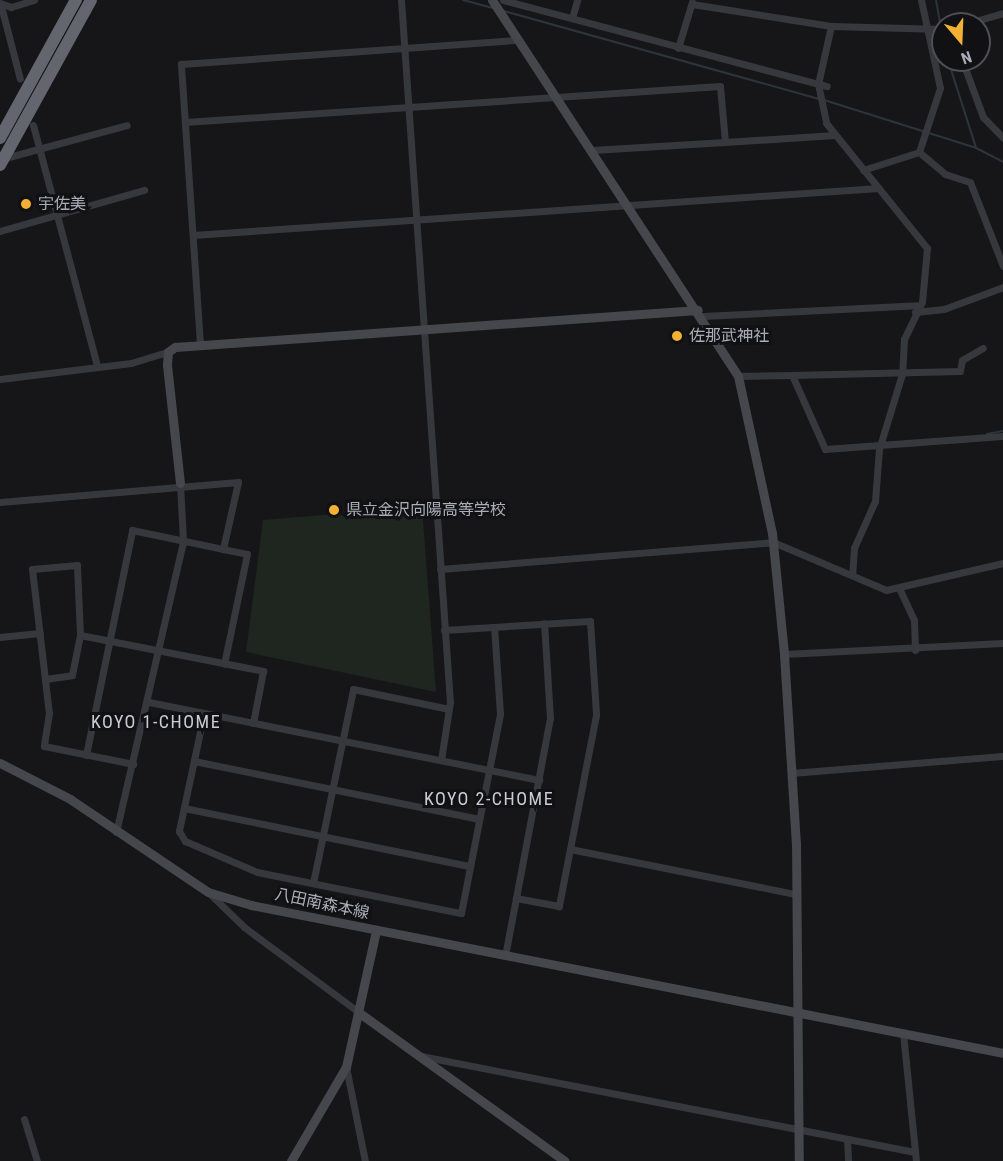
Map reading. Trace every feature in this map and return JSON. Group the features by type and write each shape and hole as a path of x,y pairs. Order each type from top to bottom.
{"highway":[{"path":"0,138 76,0"},
{"path":"2,162 91,0"}],"street":[{"path":"20,79 0,6 34,0"},
{"path":"401,0 449,709 441,760"},
{"path":"492,0 700,313 738,376 773,542 784,654 796,894 799,1161"},
{"path":"503,0 818,86 827,86"},
{"path":"572,18 577,0"},
{"path":"863,170 920,150 934,116 940,88 921,0"},
{"path":"678,48 692,2 831,26 931,31"},
{"path":"831,26 818,86 824,113 835,135 927,248 922,302 916,308 904,339 902,374 879,449 874,501 854,548 852,575"},
{"path":"200,344 181,64 518,40"},
{"path":"965,72 972,96 1001,134"},
{"path":"185,122 720,86 725,142"},
{"path":"33,125 97,366"},
{"path":"2,162 127,125"},
{"path":"592,150 835,135"},
{"path":"920,150 945,174 970,182 1003,266"},
{"path":"193,235 878,188"},
{"path":"0,231 144,190"},
{"path":"0,379 97,366 200,344 700,313 944,309 1003,287"},
{"path":"738,376 862,370 902,374 960,371 962,360 983,348"},
{"path":"116,832 161,651 183,541 168,352"},
{"path":"792,375 825,449 879,449 1003,436"},
{"path":"0,502 180,483 238,482 223,549"},
{"path":"86,755 132,530 247,554 224,663"},
{"path":"440,569 773,542 886,590 1003,563"},
{"path":"45,679 72,675 80,635 77,565 32,569 49,713 44,747 133,764"},
{"path":"899,588 914,620 915,650"},
{"path":"444,630 590,621 596,715 559,906 516,898"},
{"path":"505,956 550,718 544,623"},
{"path":"204,713 179,831 185,841 257,872 461,913 500,714 494,627"},
{"path":"0,637 40,633"},
{"path":"80,635 263,671 253,723"},
{"path":"784,654 915,650 1003,643"},
{"path":"313,883 353,689 449,709"},
{"path":"149,702 539,780"},
{"path":"791,773 1003,756"},
{"path":"194,761 479,819"},
{"name":"八田南森本線","path":"0,763 70,799 208,892 376,931 361,1014 346,1067 291,1161"},
{"path":"184,808 470,866"},
{"path":"570,849 796,894"},
{"path":"208,892 244,927 565,1161"},
{"path":"376,931 1003,1053"},
{"path":"903,1033 916,1161"},
{"path":"419,1056 915,1152"},
{"path":"346,1067 365,1161"},
{"path":"24,1119 36,1161"},
{"path":"847,1139 848,1161"}],"shaded area":[{"path":"422,507 436,692 246,652 263,520"}],"waterway":[{"path":"463,0 492,8"},
{"path":"936,0 938,12"},
{"path":"504,11 819,99"},
{"path":"952,72 976,148"},
{"path":"824,100 976,148 1003,162"},
{"path":"987,434 1003,431"}],"place":[{"name":"宇佐美","path":"26,204"},
{"name":"佐那武神社","path":"677,336"},
{"name":"県立金沢向陽高等学校","path":"334,510"}],"district":[{"name":"KOYO 1-CHOME","path":"156,722"},
{"name":"KOYO 2-CHOME","path":"489,799"}]}
